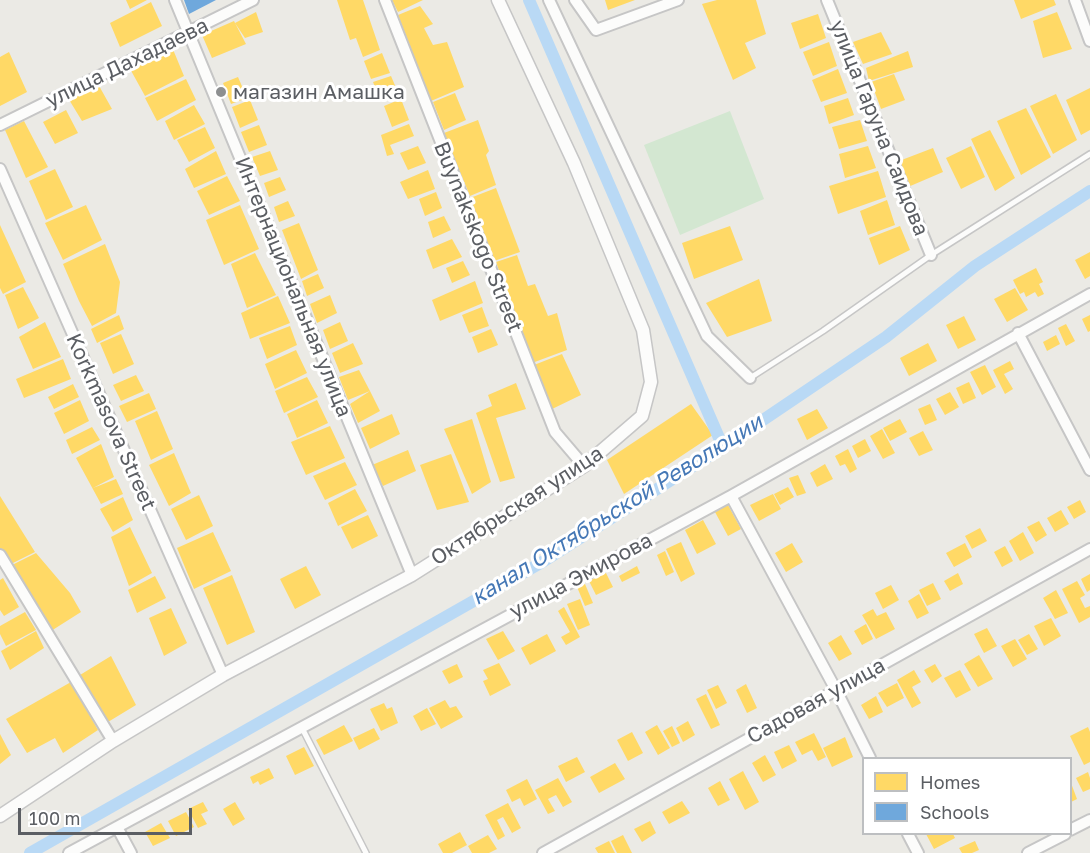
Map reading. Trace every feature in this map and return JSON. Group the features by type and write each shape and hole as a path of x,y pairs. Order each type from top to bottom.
{"street":[{"name":"Интернациональная улица","path":"174,0 412,575"},
{"name":"улица Дахадаева","path":"0,125 254,0"},
{"name":"Buynakskogo Street","path":"385,0 555,432 584,466"},
{"name":"Октябрьская улица","path":"0,816 113,741 223,675 412,575 584,466 642,416 651,382 643,330 574,163 498,0"},
{"path":"549,0 707,336 750,378"},
{"path":"575,0 596,30 678,0"},
{"name":"улица Гаруна Саидова","path":"827,0 931,255"},
{"path":"1075,0 1090,41"},
{"name":"Korkmasova Street","path":"0,169 223,675"},
{"name":"улица Эмирова","path":"69,853 731,495 1090,294"},
{"path":"1018,333 1090,470"},
{"path":"731,495 836,690 869,757"},
{"name":"Садовая улица","path":"543,853 1090,549"},
{"path":"0,555 113,741"},
{"path":"1072,829 1090,820"},
{"path":"117,827 131,853"},
{"path":"909,835 918,853"},
{"path":"1028,853 1063,835"}],"lane":[{"path":"750,378 823,332 931,255 1090,154"},
{"path":"301,726 366,853"}],"green space":[{"path":"730,111 764,199 680,235 644,145"}],"building: Homes":[{"path":"126,0 147,0 130,9"},
{"path":"337,0 363,0 380,50 363,57 356,38 350,40"},
{"path":"392,0 423,0 398,12"},
{"path":"605,0 635,0 608,10"},
{"path":"717,0 756,0 766,34 745,43 756,68 733,80 702,4"},
{"path":"1014,0 1054,0 1056,5 1021,19"},
{"path":"151,2 162,26 120,47 110,23"},
{"path":"420,6 433,24 424,28 433,45 447,42 464,87 431,101 398,15"},
{"path":"256,12 263,32 245,38 235,23"},
{"path":"1057,12 1072,49 1043,58 1033,21"},
{"path":"818,14 826,38 800,49 791,23"},
{"path":"234,21 246,44 212,58 202,35"},
{"path":"881,32 892,54 863,64 853,42"},
{"path":"829,42 837,66 813,76 803,52"},
{"path":"172,47 184,76 145,96 129,67"},
{"path":"908,51 913,67 869,81 866,68"},
{"path":"9,52 27,92 0,106 0,57"},
{"path":"382,53 390,73 371,79 364,61"},
{"path":"838,69 847,93 821,102 812,80"},
{"path":"894,74 905,100 881,109 871,82"},
{"path":"391,76 397,90 379,97 373,82"},
{"path":"238,77 247,98 231,104 223,83"},
{"path":"186,79 196,100 157,121 145,98"},
{"path":"98,84 112,109 82,121 68,98"},
{"path":"1090,88 1090,130 1081,135 1066,100"},
{"path":"455,93 466,120 444,130 433,102"},
{"path":"1056,94 1077,140 1053,154 1030,106"},
{"path":"848,98 854,115 829,124 824,106"},
{"path":"401,99 409,120 392,127 384,106"},
{"path":"250,100 258,120 240,128 232,107"},
{"path":"194,105 205,124 174,140 165,121"},
{"path":"1026,108 1051,157 1021,175 997,121"},
{"path":"66,110 78,133 55,144 43,122"},
{"path":"478,120 489,151 486,155 496,185 470,196 444,133"},
{"path":"860,120 867,141 839,149 832,127"},
{"path":"24,121 48,167 26,178 5,130"},
{"path":"409,124 414,136 390,145 394,154 387,156 381,135"},
{"path":"259,125 267,145 249,152 241,132"},
{"path":"205,127 215,148 189,162 177,140"},
{"path":"990,130 1015,178 995,191 971,139"},
{"path":"418,146 426,163 408,170 400,153"},
{"path":"868,146 876,168 845,178 839,154"},
{"path":"971,146 985,177 961,189 946,158"},
{"path":"933,148 943,172 908,187 899,161"},
{"path":"216,151 226,174 194,188 185,169"},
{"path":"270,151 278,170 260,176 252,157"},
{"path":"55,169 73,207 46,220 29,181"},
{"path":"428,170 435,189 408,199 400,182"},
{"path":"878,171 886,197 838,214 829,186"},
{"path":"227,176 240,201 209,215 197,191"},
{"path":"280,177 286,190 269,197 264,183"},
{"path":"496,188 520,252 494,261 470,198"},
{"path":"436,192 442,208 425,216 419,199"},
{"path":"887,200 895,225 868,235 860,211"},
{"path":"288,201 295,216 279,222 274,207"},
{"path":"86,205 102,240 63,260 45,223"},
{"path":"240,205 259,249 224,265 206,220"},
{"path":"444,216 451,230 433,238 428,222"},
{"path":"299,223 318,270 301,279 282,230"},
{"path":"0,225 26,282 3,294 0,288"},
{"path":"730,226 743,260 694,279 682,243"},
{"path":"900,226 910,250 879,265 869,238"},
{"path":"452,239 462,257 433,269 426,250"},
{"path":"105,244 120,282 116,313 92,326 63,264"},
{"path":"1090,252 1090,276 1085,279 1075,260"},
{"path":"255,253 276,295 247,308 231,264"},
{"path":"517,255 528,286 535,284 548,316 557,313 567,350 532,363 496,262"},
{"path":"463,261 470,275 452,283 446,268"},
{"path":"1036,268 1043,282 1039,284 1044,294 1038,297 1035,292 1026,297 1024,292 1020,294 1013,280"},
{"path":"318,274 324,288 307,296 302,281"},
{"path":"759,279 772,321 727,337 706,303"},
{"path":"475,281 483,303 440,321 432,300"},
{"path":"23,287 39,318 18,329 5,295"},
{"path":"1015,288 1028,310 1007,322 994,299"},
{"path":"330,295 337,313 317,323 310,304"},
{"path":"278,296 290,323 250,339 241,313"},
{"path":"482,307 489,326 469,333 462,315"},
{"path":"119,315 124,329 97,343 91,329"},
{"path":"1090,315 1090,331 1088,332 1082,319"},
{"path":"964,316 976,340 958,349 946,325"},
{"path":"45,322 61,357 33,369 19,337"},
{"path":"340,322 348,341 330,349 323,330"},
{"path":"1066,324 1075,341 1066,346 1058,328"},
{"path":"290,326 297,345 267,359 259,338"},
{"path":"491,329 498,345 478,353 472,337"},
{"path":"121,334 134,364 113,374 100,343"},
{"path":"1056,335 1060,344 1047,351 1043,342"},
{"path":"353,343 363,364 340,373 332,353"},
{"path":"928,343 937,361 909,376 900,358"},
{"path":"296,350 307,373 275,389 265,364"},
{"path":"562,354 581,395 550,410 534,365"},
{"path":"63,359 71,379 24,398 16,379"},
{"path":"1010,361 1014,369 1004,374 1013,389 1005,394 993,370"},
{"path":"985,365 996,387 982,395 970,372"},
{"path":"359,370 370,391 348,400 339,377"},
{"path":"136,375 144,391 121,401 113,385"},
{"path":"307,377 318,397 284,413 275,391"},
{"path":"969,382 976,398 963,404 956,388"},
{"path":"516,383 526,409 496,418 515,478 500,482 476,413 492,406 488,395"},
{"path":"73,384 79,397 54,409 48,397"},
{"path":"370,391 380,411 358,423 350,404"},
{"path":"950,392 959,407 945,415 936,399"},
{"path":"149,393 156,409 127,422 119,406"},
{"path":"80,400 89,421 64,434 54,413"},
{"path":"317,400 328,423 297,438 287,414"},
{"path":"691,404 713,435 624,494 607,460"},
{"path":"930,404 937,420 925,425 918,409"},
{"path":"817,409 828,428 807,440 797,419"},
{"path":"157,411 173,449 151,460 135,421"},
{"path":"392,414 400,434 370,449 361,428"},
{"path":"472,419 491,482 472,494 444,429"},
{"path":"900,419 907,432 890,441 883,428"},
{"path":"330,426 345,458 306,475 291,442"},
{"path":"92,427 100,440 72,454 66,440"},
{"path":"882,429 895,453 883,459 870,436"},
{"path":"923,431 933,450 919,456 909,438"},
{"path":"865,439 871,451 858,458 852,446"},
{"path":"101,444 114,477 93,488 116,479 123,494 101,504 76,458"},
{"path":"848,449 857,469 850,473 845,464 840,466 835,456"},
{"path":"408,450 416,471 383,486 372,465"},
{"path":"174,453 191,493 169,506 149,465"},
{"path":"451,454 469,502 437,510 420,465"},
{"path":"345,462 357,485 325,500 313,476"},
{"path":"825,464 833,479 817,487 810,473"},
{"path":"798,475 806,493 797,496 789,478"},
{"path":"788,487 794,497 780,505 774,494"},
{"path":"355,489 367,511 338,526 328,503"},
{"path":"773,494 781,509 759,521 750,505"},
{"path":"199,495 213,526 186,540 171,509"},
{"path":"0,496 35,552 9,565 0,549"},
{"path":"123,497 133,520 113,532 100,509"},
{"path":"1080,500 1086,512 1074,519 1067,507"},
{"path":"728,505 741,529 728,536 715,512"},
{"path":"1061,510 1069,524 1055,532 1047,518"},
{"path":"368,515 378,536 352,549 341,527"},
{"path":"703,520 716,544 697,554 685,530"},
{"path":"1039,521 1047,535 1036,542 1027,527"},
{"path":"130,527 152,573 129,586 111,537"},
{"path":"980,528 987,541 972,549 965,536"},
{"path":"213,532 231,571 194,589 177,548"},
{"path":"1023,532 1034,553 1020,561 1009,541"},
{"path":"681,542 695,574 681,582 666,549"},
{"path":"792,543 803,562 786,572 775,553"},
{"path":"965,543 972,557 954,567 946,553"},
{"path":"1005,546 1013,561 1002,567 994,552"},
{"path":"665,551 674,572 666,576 657,555"},
{"path":"36,553 70,593 81,612 51,631 10,566"},
{"path":"306,566 321,595 295,609 280,579"},
{"path":"637,566 640,573 622,582 619,576"},
{"path":"606,573 613,587 596,595 589,581"},
{"path":"958,573 963,584 950,591 944,581"},
{"path":"1090,574 1090,590 1087,592 1081,579"},
{"path":"232,575 255,632 227,645 203,588"},
{"path":"155,576 166,598 137,613 128,590"},
{"path":"3,578 19,607 4,616 0,610 0,580"},
{"path":"1077,581 1085,595 1080,598 1085,608 1090,606 1090,617 1079,623 1062,589"},
{"path":"933,583 941,599 927,606 919,590"},
{"path":"585,584 593,603 585,606 577,587"},
{"path":"891,585 899,600 883,609 875,593"},
{"path":"1056,590 1068,613 1055,619 1043,598"},
{"path":"919,594 929,613 917,619 908,601"},
{"path":"580,599 590,625 578,630 567,604"},
{"path":"564,607 580,637 566,645 561,637 570,632 558,611"},
{"path":"171,608 187,643 164,656 149,618"},
{"path":"873,609 877,616 886,612 895,629 876,639 862,615"},
{"path":"25,612 36,630 6,646 0,634 0,626"},
{"path":"1051,618 1061,636 1044,646 1034,626"},
{"path":"866,624 873,639 862,645 854,631"},
{"path":"987,628 997,646 984,653 974,634"},
{"path":"36,631 44,648 10,670 1,651"},
{"path":"503,631 515,651 498,660 486,639"},
{"path":"547,634 556,651 530,665 521,648"},
{"path":"1029,634 1038,649 1027,655 1018,640"},
{"path":"841,635 852,654 839,661 828,643"},
{"path":"1015,639 1027,659 1013,667 1001,646"},
{"path":"979,655 993,679 978,687 964,664"},
{"path":"111,656 136,705 108,722 80,675"},
{"path":"499,663 511,685 490,696 483,681 488,679 483,670"},
{"path":"457,664 463,677 449,684 442,671"},
{"path":"935,664 942,676 932,683 924,670"},
{"path":"914,670 921,682 912,687 921,703 912,708 897,680"},
{"path":"960,670 971,690 956,698 944,678"},
{"path":"71,682 98,730 63,753 55,738 27,753 6,719"},
{"path":"897,683 904,698 887,707 878,693"},
{"path":"746,684 757,708 747,713 736,690"},
{"path":"718,685 727,703 716,709 707,690"},
{"path":"706,694 720,725 711,729 696,699"},
{"path":"876,696 883,712 869,719 861,705"},
{"path":"445,700 450,708 456,706 463,717 441,729 429,708"},
{"path":"384,703 387,709 392,707 398,723 381,731 370,709"},
{"path":"427,708 436,724 421,731 413,716"},
{"path":"688,721 695,735 683,742 676,728"},
{"path":"344,725 353,741 324,755 316,740"},
{"path":"657,725 670,748 658,755 645,732"},
{"path":"672,726 680,743 672,747 663,731"},
{"path":"1088,727 1090,762 1084,765 1070,736"},
{"path":"374,728 380,739 359,750 353,738"},
{"path":"632,732 643,753 628,761 617,740"},
{"path":"814,733 826,757 818,761 812,750 802,755 795,742"},
{"path":"0,734 11,755 0,764"},
{"path":"845,737 853,757 832,767 823,748"},
{"path":"789,745 797,761 782,769 774,752"},
{"path":"304,747 314,766 295,775 286,756"},
{"path":"765,755 776,775 763,782 752,763"},
{"path":"577,757 585,772 566,782 558,766"},
{"path":"615,763 625,779 599,793 590,777"},
{"path":"269,768 274,778 260,785 258,781 253,784 250,777"},
{"path":"743,771 759,802 745,810 729,779"},
{"path":"1088,772 1090,789 1083,792 1076,778"},
{"path":"558,778 572,802 563,807 556,795 548,799 555,811 548,814 535,790"},
{"path":"527,779 537,799 524,806 520,798 512,802 506,790"},
{"path":"720,781 730,800 718,806 708,788"},
{"path":"1072,786 1077,799 1072,802"},
{"path":"682,801 690,813 669,824 662,812"},
{"path":"203,802 208,811 201,814 207,824 198,828 188,809"},
{"path":"235,802 245,819 233,826 223,809"},
{"path":"508,803 521,828 512,833 503,817 497,820 505,836 498,840 485,815"},
{"path":"186,812 194,827 176,836 168,821"},
{"path":"650,821 656,833 642,842 634,829"},
{"path":"161,823 170,838 153,846 145,832"},
{"path":"460,832 467,845 452,853 443,853 438,844"},
{"path":"488,835 497,849 489,853 472,853 468,846"},
{"path":"623,835 632,853 617,853 611,841"},
{"path":"927,835 954,835 955,838 934,849"},
{"path":"609,841 615,853 598,853 595,848"},
{"path":"975,841 979,850 962,853 959,848"}],"building: Schools":[{"path":"184,0 216,0 189,14"}],"waterway":[{"path":"529,0 723,447"},
{"name":"канал Октябрьской Революции","path":"30,853 544,561 723,447 886,337 975,266 1090,191"}],"place":[{"name":"магазин Амашка","path":"221,92"}]}
